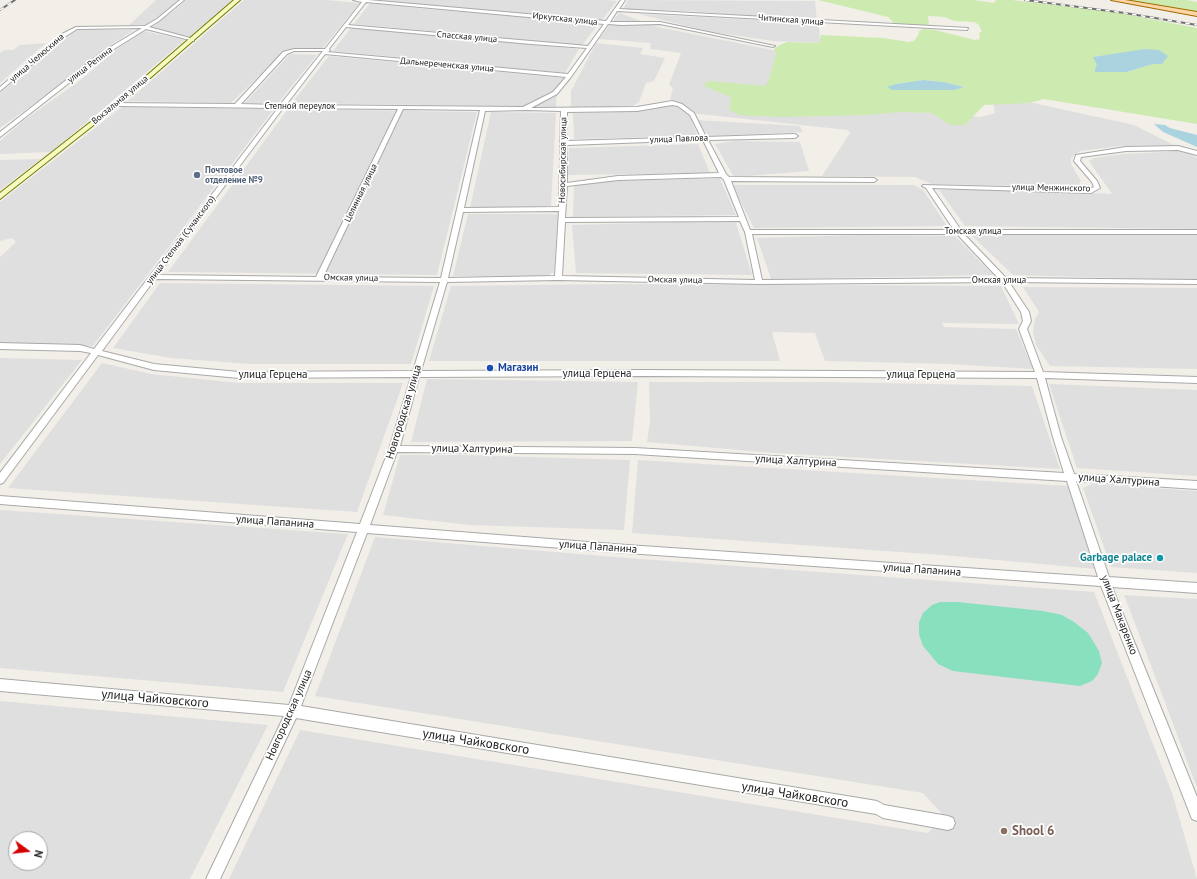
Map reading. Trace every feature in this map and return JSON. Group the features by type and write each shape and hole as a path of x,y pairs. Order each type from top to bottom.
{"main road":[{"name":"Вокзальная улица","path":"0,197 117,104 237,0"},
{"path":"1114,0 1197,14"}],"street":[{"name":"улица Репина","path":"0,135 104,53 167,14 182,0"},
{"name":"Иркутская улица","path":"355,0 607,23 660,23 773,46"},
{"path":"524,109 555,92 569,76 623,0"},
{"name":"улица Степная (Сучанского)","path":"0,480 282,106 365,1"},
{"name":"Читинская улица","path":"616,10 966,29"},
{"name":"Спасская улица","path":"346,26 368,26 531,43 589,47"},
{"name":"улица Челюскина","path":"0,90 72,29 85,27 144,28 192,40"},
{"name":"Дальнереченская улица","path":"237,105 285,53 294,50 326,51 569,76"},
{"name":"Новосибирская улица","path":"558,278 564,185 564,110 637,109 665,103 680,105 692,114 705,138"},
{"name":"Степной переулок","path":"117,104 483,109"},
{"name":"Целинная улица","path":"319,278 402,107"},
{"path":"483,109 564,110"},
{"name":"Новгородская улица","path":"213,879 293,711 394,449 444,280 483,109"},
{"name":"улица Павлова","path":"564,142 795,136"},
{"path":"705,138 725,177 748,232 759,282"},
{"name":"улица Менжинского","path":"926,186 1092,191 1097,188 1095,182 1077,161 1078,156 1126,149 1178,148 1195,152"},
{"path":"564,185 618,178 725,177 874,180"},
{"name":"улица Макаренко","path":"926,186 957,230 1004,280 1025,312 1027,320 1023,329 1040,375 1105,582 1197,814"},
{"path":"459,210 562,209"},
{"path":"561,220 743,219"},
{"name":"Томская улица","path":"748,232 957,230 1197,232"},
{"name":"Омская улица","path":"154,277 444,280 558,278 759,282 1004,280 1197,282"},
{"name":"улица Герцена","path":"0,346 80,348 154,367 238,375 652,373 1040,375 1197,380"},
{"name":"улица Халтурина","path":"394,449 635,451 1197,485"},
{"name":"улица Папанина","path":"0,500 627,549 1197,588"},
{"name":"улица Чайковского","path":"0,685 293,711 877,808 883,811 948,823"}],"shaded area":[{"path":"156,0 181,0 147,25 129,25"},
{"path":"186,0 232,0 190,37 150,28"},
{"path":"244,0 326,0 360,3 322,49 292,49 284,52 231,103 128,101"},
{"path":"373,0 605,0 617,1 602,20"},
{"path":"628,0 815,1 817,21 688,11 623,9"},
{"path":"370,3 599,23 582,45 354,24"},
{"path":"619,13 658,27 782,52 871,108 981,117 995,113 992,97 997,95 1134,125 1174,145 1120,146 1080,151 1071,158 1071,164 1081,181 1078,187 932,184 915,177 822,176 850,133 848,130 690,113 678,102 670,99 673,88 669,85 681,53 650,49 651,43 599,39"},
{"path":"638,14 819,23 820,43 773,41 712,32"},
{"path":"351,28 579,49 565,73 333,51"},
{"path":"79,29 134,30 103,50 69,79 0,128 0,93 70,34"},
{"path":"144,31 185,40 51,152 0,154 0,141 23,121 82,79 115,50"},
{"path":"46,43 0,83 0,53 4,50 13,50 20,45"},
{"path":"596,43 643,48 640,54 665,58 654,81 646,83 639,102 631,107 571,107 571,91"},
{"path":"290,54 317,55 278,103 245,103"},
{"path":"329,56 563,78 557,91 556,107 292,103"},
{"path":"677,105 687,113 694,122 692,123 698,136 574,139 573,113 622,112"},
{"path":"122,107 274,109 93,346 0,343 0,257 16,242 12,238 0,241 0,202"},
{"path":"288,109 477,112 437,275 168,272"},
{"path":"491,112 556,113 551,206 470,208"},
{"path":"696,120 800,126 803,132 709,136"},
{"path":"735,141 800,142 809,171 734,177 715,144"},
{"path":"698,144 710,173 568,175 569,148"},
{"path":"1186,151 1197,158 1197,229 965,226 939,190 993,188 1112,194 1089,161 1094,158 1123,154"},
{"path":"41,159 0,190 0,160"},
{"path":"720,179 736,215 573,217 574,186 603,181"},
{"path":"732,185 914,185 923,190 947,226 754,228"},
{"path":"468,214 558,214 554,273 550,273 550,277 453,276"},
{"path":"681,222 736,223 752,275 576,273 572,225"},
{"path":"969,233 1197,234 1197,280 1013,275"},
{"path":"861,235 955,236 993,275 771,279 757,238"},
{"path":"160,283 434,286 411,364 250,364 171,358 113,348"},
{"path":"617,284 1001,286 1019,324 942,323 944,327 1016,329 1033,369 949,364 825,361 815,333 772,332 780,361 429,361 451,286"},
{"path":"1023,287 1197,288 1197,369 1050,366 1036,345 1033,332 1035,319 1039,312"},
{"path":"0,358 82,360 0,464"},
{"path":"102,363 151,374 239,383 403,383 357,512 8,488"},
{"path":"427,379 638,382 632,441 411,442"},
{"path":"649,382 829,382 1032,386 1060,469 774,453 647,442 650,422"},
{"path":"1049,384 1197,390 1197,476 1077,468"},
{"path":"400,455 463,455 630,460 624,530 470,525 383,515"},
{"path":"638,460 1069,486 1096,569 942,555 632,533"},
{"path":"1092,484 1197,491 1197,573 1111,567 1083,488"},
{"path":"0,510 348,534 283,692 0,668"},
{"path":"375,537 627,558 1094,592 1172,793 1197,879 229,879 300,730 928,833 944,816 923,793 315,696"},
{"path":"1124,595 1197,599 1197,788 1163,697"},
{"path":"0,701 268,725 190,879 0,879"}],"green space":[{"path":"818,0 974,0 994,3 996,0 1012,0 1120,13 1197,28 1197,124 1044,99 1029,103 984,105 965,125 950,125 932,113 899,112 869,115 782,117 740,115 729,110 731,97 704,86 704,84 709,81 765,86 769,80 776,54 774,49 787,42 819,43 821,35 883,38 909,42 914,41 919,34 919,31 923,29 935,30 975,40 980,39 979,33 982,31 978,24 974,22 955,21 944,17 928,16 929,26 895,24 888,17","holes":["1130,52 1162,64 1153,64 1127,72 1095,68 1098,65 1094,57","923,80 944,82 964,87 955,90 900,90 896,84"]},
{"path":"1128,0 1187,0 1197,2 1197,12"},
{"path":"940,602 958,602 1043,611 1062,615 1088,633 1093,641 1099,651 1102,663 1098,674 1092,681 1080,686 953,671 938,664 923,646 919,634 919,622 923,613 932,605"}],"water":[{"path":"1145,49 1159,50 1168,56 1162,64 1153,64 1127,72 1095,72 1097,65 1093,57"},
{"path":"923,80 944,82 964,87 955,90 892,90 887,87 896,84"},
{"path":"1154,124 1165,125 1170,128 1197,135 1197,147 1163,132"}],"railway":[{"path":"0,10 15,0"},
{"path":"1025,0 1125,13 1197,25"}],"place":[{"name":"Почтовое отделение №9","path":"197,175"},
{"name":"Магазин","path":"490,368"},
{"name":"Garbage palace","path":"1160,558"},
{"name":"Shool 6","path":"1004,831"}]}
